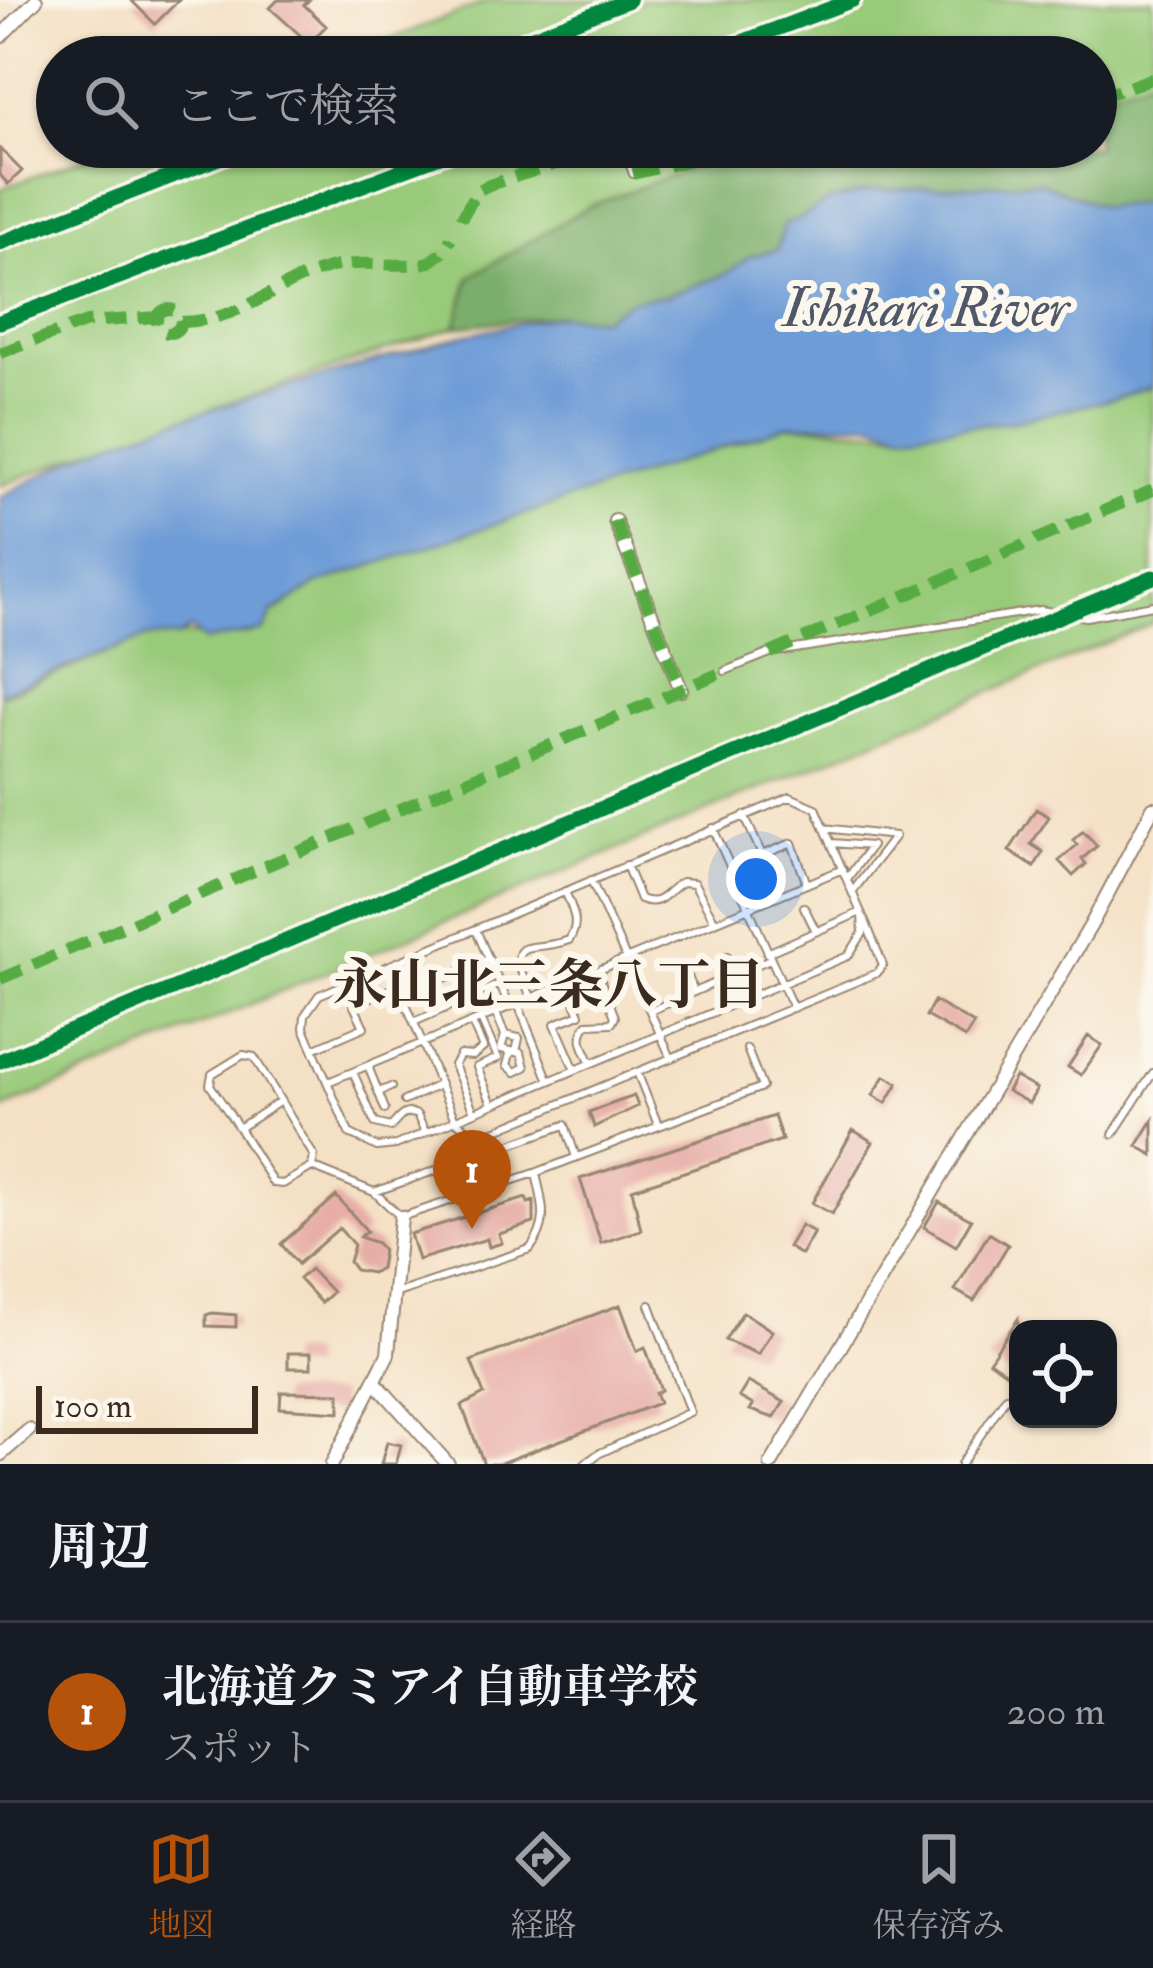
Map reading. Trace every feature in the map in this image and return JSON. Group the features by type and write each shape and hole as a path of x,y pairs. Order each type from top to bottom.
{"street":[{"path":"0,38 36,0"},
{"path":"615,521 681,690"},
{"path":"771,1464 1090,925 1153,808"},
{"path":"332,1464 388,1354 401,1216"},
{"path":"375,1382 448,1464"},
{"path":"0,1455 29,1430"}],"lane":[{"path":"758,36 853,0"},
{"path":"631,168 633,174"},
{"path":"725,671 770,653 1048,609 1087,617 1153,605"},
{"path":"390,966 455,1120 470,1131 487,1134 878,973 883,965 880,952 816,808 790,796 320,995 305,1015 304,1028 349,1133 376,1147 396,1145 425,1132 455,1120 528,1089 549,1081 781,983 848,956 863,932 862,914"},
{"path":"744,815 762,855 792,843 807,884"},
{"path":"824,827 895,836 852,891"},
{"path":"713,828 793,1008"},
{"path":"832,843 871,846 847,879"},
{"path":"626,866 640,899 650,902 660,902 682,882 694,883 715,922"},
{"path":"328,1082 843,869"},
{"path":"591,880 671,1058"},
{"path":"532,998 518,966 520,954 528,945 569,940 575,932 576,918 566,891"},
{"path":"805,908 816,932"},
{"path":"650,1011 862,914"},
{"path":"476,930 549,1081"},
{"path":"728,956 735,975"},
{"path":"403,996 489,959"},
{"path":"591,1063 580,1040 581,1031 587,1024 605,1026 615,1017 597,971"},
{"path":"686,971 694,992"},
{"path":"414,1022 500,984"},
{"path":"567,984 580,1013 555,1024 575,1070"},
{"path":"313,1049 364,1027 353,1004 399,986"},
{"path":"496,1013 505,1034 501,1049 525,1057 521,1071 528,1089"},
{"path":"477,1021 498,1058 477,1067 492,1104"},
{"path":"474,1112 454,1065 460,1055 473,1056 483,1048 477,1021"},
{"path":"505,1034 519,1038 507,1064 521,1071"},
{"path":"312,1167 374,1192 401,1216 535,1173 762,1087 747,1049"},
{"path":"243,1055 254,1057 314,1156 312,1167 283,1184 273,1183 238,1128 210,1085 212,1074 243,1055"},
{"path":"368,1066 386,1108"},
{"path":"353,1072 375,1123 392,1126 402,1113 410,1112 418,1114 425,1132"},
{"path":"637,1072 658,1126"},
{"path":"1113,1135 1153,1073"},
{"path":"404,1101 440,1084"},
{"path":"413,1085 418,1094"},
{"path":"379,1092 391,1087"},
{"path":"238,1128 279,1102"},
{"path":"374,1192 565,1125 576,1158"},
{"path":"470,1131 471,1158"},
{"path":"394,1294 530,1249 543,1233 546,1212 535,1173"},
{"path":"585,1464 690,1412 650,1305"},
{"path":"961,1464 1006,1397"}],"green space":[{"path":"491,0 1153,0 1153,77 1117,89 1117,36 399,36"},
{"path":"1153,77 1153,202 1103,207 1040,182 870,191 777,250 750,256 727,274 601,319 560,315 455,327 470,277 589,206 694,168 1117,168 1117,89"},
{"path":"56,168 702,168 470,277 455,327 93,449 0,486 0,189"},
{"path":"1153,385 1153,623 0,1110 0,696 147,637 243,633 317,584 789,425 903,432"}],"water":[{"name":"Ishikari River","path":"1040,182 1103,207 1153,202 1153,387 1008,422 903,432 872,423 789,425 317,584 273,612 264,631 205,641 191,629 178,637 147,637 0,693 0,497 93,449 463,335 560,315 601,319 632,300 666,296 727,274 750,256 777,250 785,223 797,221 828,201 870,191"}],"building":[{"path":"131,0 179,0 155,24"},
{"path":"278,0 309,0 304,5 326,26 316,36 301,36 270,8"},
{"path":"0,149 22,171 8,184 0,175"},
{"path":"1036,809 1049,817 1031,844 1043,852 1034,867 1009,851"},
{"path":"1083,831 1097,846 1073,876 1059,861 1077,845 1073,840"},
{"path":"934,1001 974,1024 965,1038 926,1016"},
{"path":"1088,1036 1102,1045 1081,1075 1068,1067"},
{"path":"885,1076 898,1083 886,1103 873,1095"},
{"path":"1015,1077 1037,1089 1029,1103 1007,1091"},
{"path":"634,1096 638,1106 594,1127 589,1112"},
{"path":"774,1116 782,1140 632,1189 641,1230 601,1243 580,1179"},
{"path":"1153,1120 1153,1155 1137,1146"},
{"path":"853,1130 873,1142 832,1214 812,1203"},
{"path":"336,1196 367,1231 360,1237 383,1250 380,1268 372,1273 355,1270 349,1262 354,1245 339,1228 298,1264 281,1244"},
{"path":"526,1198 528,1203 534,1201 534,1223 499,1234 502,1243 489,1247 487,1239 418,1260 410,1234"},
{"path":"939,1202 971,1220 956,1246 924,1227"},
{"path":"801,1225 814,1232 801,1255 788,1247"},
{"path":"989,1233 1008,1245 974,1301 955,1290"},
{"path":"310,1269 332,1292 321,1303 299,1279"},
{"path":"620,1305 637,1351 645,1347 661,1390 655,1393 659,1403 498,1464 484,1464 462,1406 484,1394 471,1361"},
{"path":"743,1312 772,1331 758,1354 725,1340"},
{"path":"206,1315 236,1315 236,1327 206,1326"},
{"path":"1009,1332 1009,1375 989,1361"},
{"path":"288,1353 311,1353 311,1368 288,1368"},
{"path":"748,1382 784,1402 774,1418 750,1410 753,1405 739,1397"},
{"path":"281,1392 340,1393 340,1412 280,1408"},
{"path":"387,1442 401,1445 396,1464 381,1464"}],"marked path":[{"path":"1117,91 1153,78"},
{"path":"461,219 477,191 543,168"},
{"path":"633,174 658,168"},
{"path":"181,322 225,315 337,266 430,262 451,238"},
{"path":"169,309 181,321 169,333 157,321 169,309"},
{"path":"0,353 87,322 158,317"},
{"path":"770,653 1153,490"},
{"path":"615,521 681,690"},
{"path":"0,979 725,671"}],"cycle path":[{"path":"536,36 629,0"},
{"path":"758,36 853,0"},
{"path":"0,243 193,168"},
{"path":"0,322 408,168"},
{"path":"0,1061 1153,577"}],"place":[{"name":"北海道クミアイ自動車学校","path":"472,1229"}],"district":[{"name":"永山北三条八丁目","path":"549,986"}]}
